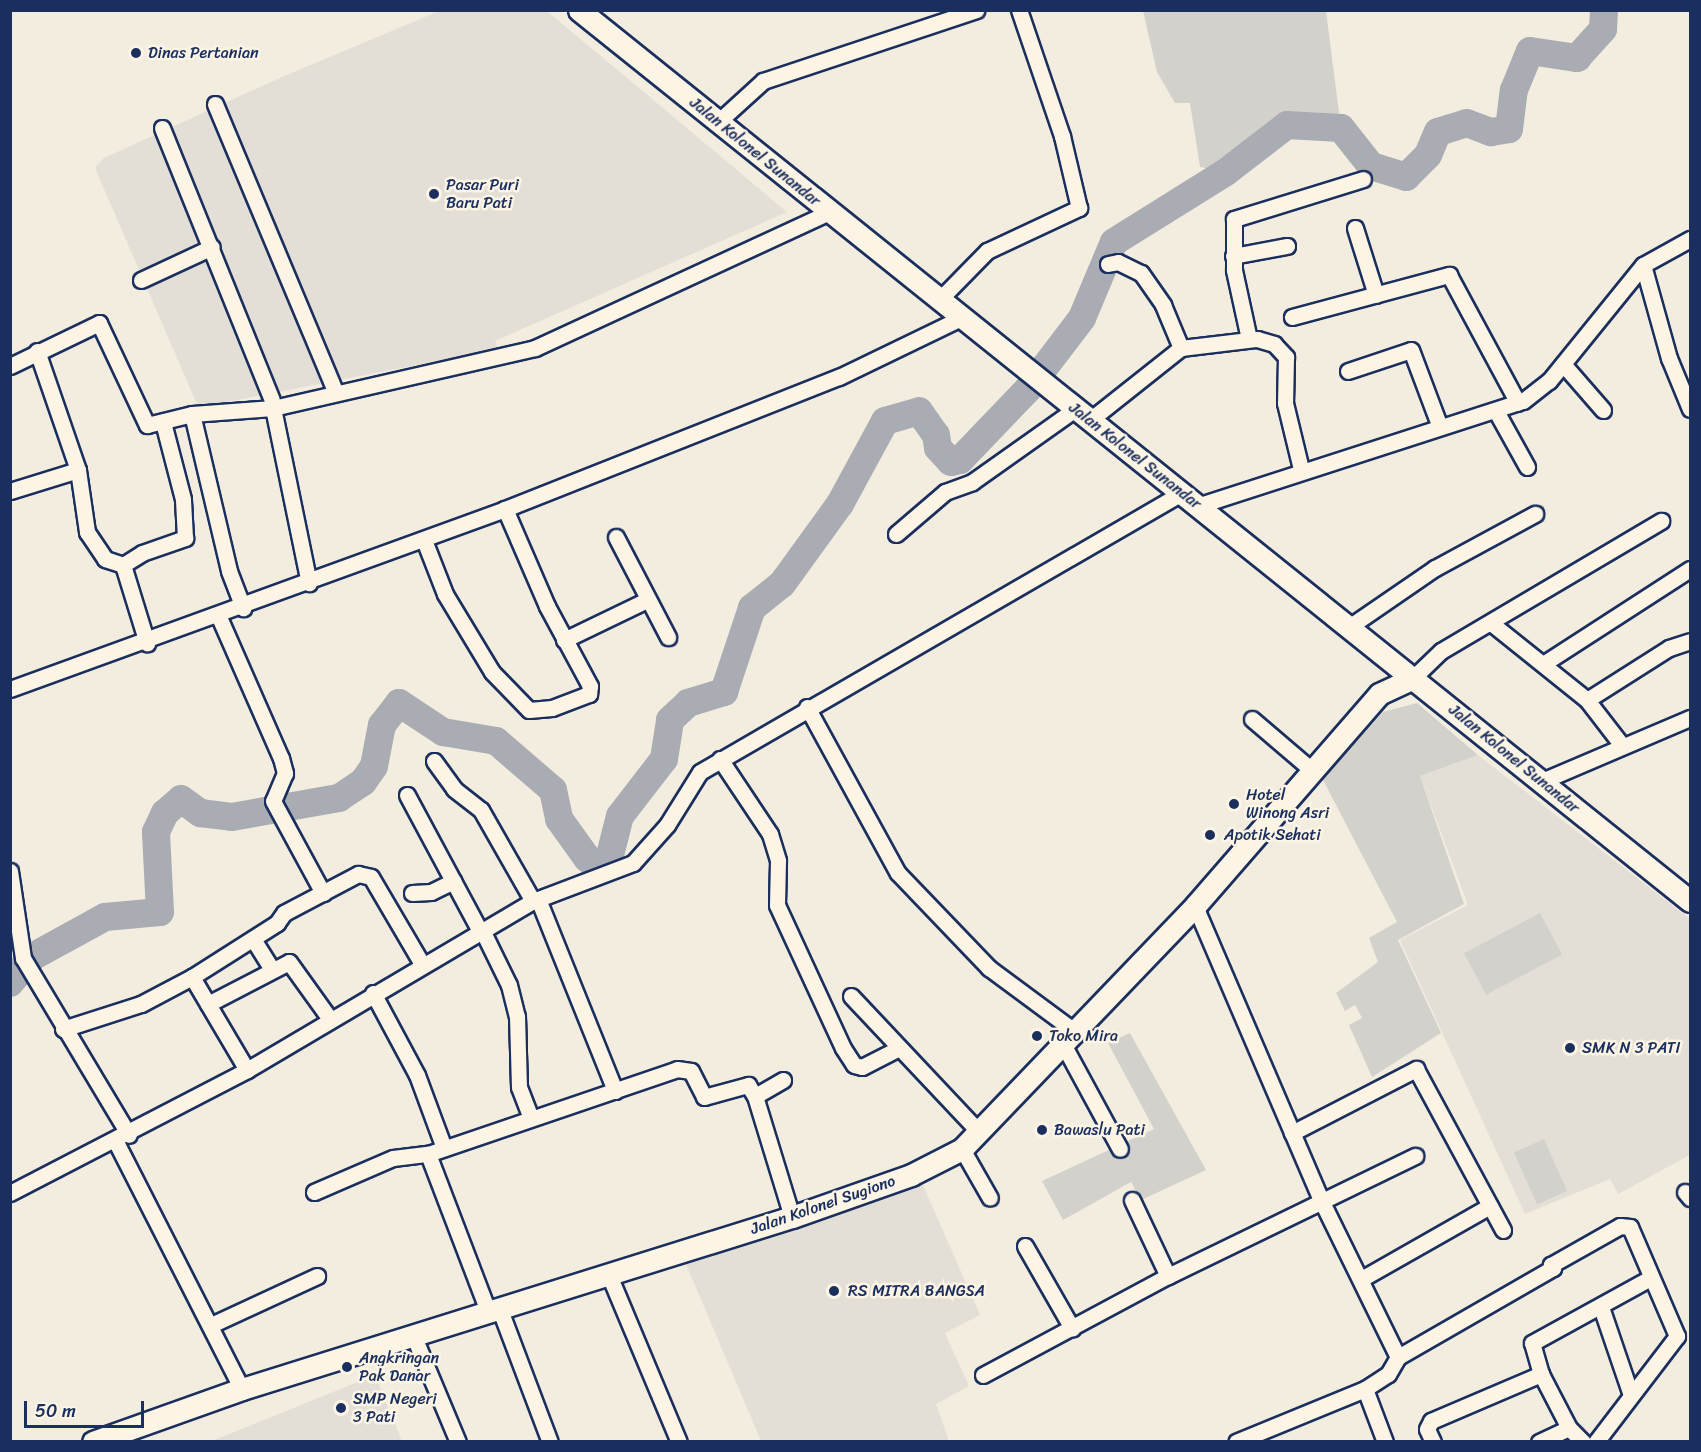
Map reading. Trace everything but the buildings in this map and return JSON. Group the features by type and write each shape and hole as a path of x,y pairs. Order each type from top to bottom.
{"main road":[{"name":"Jalan Kolonel Sunandar","path":"579,10 1690,901"},
{"path":"1379,694 1383,655"},
{"name":"Jalan Kolonel Sugiono","path":"93,1442 242,1389 495,1312 792,1217 911,1175 962,1149 980,1133 1195,906 1314,772 1379,694 1413,678"}],"street":[{"path":"718,122 763,81 976,10"},
{"path":"939,300 987,251 1079,208 1062,136 1018,10"},
{"path":"215,104 334,388"},
{"path":"162,128 212,247 273,404 309,583"},
{"path":"1250,339 1233,256 1236,216 1363,179"},
{"path":"10,366 99,323 145,423 164,422 192,414 273,404 535,348 829,212"},
{"path":"1355,228 1376,295"},
{"path":"10,1192 122,1138 247,1070 422,964 482,933 536,900 633,863 667,825 692,780 720,759 807,707 1188,500 1300,469 1518,403 1563,364 1643,265 1690,239"},
{"path":"1233,256 1287,246"},
{"path":"141,280 212,247"},
{"path":"1119,264 1154,290 1181,348"},
{"path":"1643,265 1669,358 1690,409"},
{"path":"1292,317 1376,295 1442,272 1449,275 1518,403"},
{"path":"10,689 219,617 505,509 839,377 961,318"},
{"path":"896,534 945,492 972,482 1083,415 1181,348 1250,339 1274,344 1286,357 1284,404 1300,469"},
{"path":"1348,371 1411,350 1440,427"},
{"path":"37,351 78,470 87,531 105,559 123,565"},
{"path":"1563,364 1603,410"},
{"path":"1496,411 1527,467"},
{"path":"192,414 229,571 243,608"},
{"path":"123,565 141,553 185,538 183,499 164,422"},
{"path":"10,491 78,470"},
{"path":"424,540 471,642 529,710 541,712 591,690 564,640 505,509"},
{"path":"1349,627 1435,568 1535,514"},
{"path":"1413,678 1441,651 1661,521"},
{"path":"616,537 668,637"},
{"path":"123,565 147,643"},
{"path":"1543,664 1690,569"},
{"path":"564,640 647,600"},
{"path":"219,617 281,758 285,773 273,798 323,893"},
{"path":"1491,623 1587,700 1621,744"},
{"path":"1587,700 1669,648 1690,641"},
{"path":"807,707 898,873 989,968 1070,1039 1120,1149"},
{"path":"1542,782 1621,744 1690,718"},
{"path":"1252,719 1314,772"},
{"path":"720,759 770,834 778,861 777,905 843,1048 854,1065 862,1066 898,1048"},
{"path":"434,761 454,789 482,810 536,900 615,1091"},
{"path":"407,795 501,964 517,1016 519,1088 531,1118"},
{"path":"10,871 25,963 122,1138 242,1389"},
{"path":"63,1029 141,1004 192,978 253,939 284,913 358,874 371,877 422,964"},
{"path":"412,893 431,892 454,881"},
{"path":"1195,906 1322,1200 1363,1278 1398,1357"},
{"path":"253,939 272,969"},
{"path":"208,1004 289,962 297,967 330,1019"},
{"path":"192,978 247,1070"},
{"path":"373,993 417,1075 444,1148"},
{"path":"852,996 898,1048 980,1133"},
{"path":"314,1192 393,1158 428,1154 677,1069 691,1071 704,1097 748,1085 755,1096 792,1217"},
{"path":"1292,1133 1416,1069 1503,1230"},
{"path":"755,1096 783,1080"},
{"path":"962,1149 990,1198"},
{"path":"428,1154 550,1442"},
{"path":"983,1375 1168,1276 1414,1155"},
{"path":"1132,1200 1168,1276"},
{"path":"1363,1278 1490,1206"},
{"path":"1236,1442 1365,1389 1388,1374 1398,1357 1620,1226 1630,1227 1650,1278 1677,1336 1596,1442"},
{"path":"1025,1246 1072,1328"},
{"path":"609,1275 679,1442"},
{"path":"211,1325 317,1276"},
{"path":"1583,1442 1569,1428 1541,1374 1535,1340 1601,1307 1650,1278"},
{"path":"1601,1307 1631,1395"},
{"path":"414,1337 458,1442"},
{"path":"1433,1442 1427,1429 1431,1421 1541,1374"},
{"path":"1365,1389 1385,1442"},
{"path":"1539,1442 1569,1428"}],"shaded area":[{"name":"Pasar Puri Baru Pati","path":"439,11 547,11 787,212 495,341 498,349 206,406 196,402 95,168 104,158 282,77"},
{"path":"1143,11 1326,11 1341,128 1287,125 1226,172 1200,167 1190,103 1175,103 1157,72"},
{"path":"1417,703 1478,755 1420,776 1464,904 1398,940 1441,1033 1372,1077 1349,1025 1362,1018 1355,1005 1345,1011 1336,993 1378,962 1369,938 1397,922 1322,778 1383,712"},
{"name":"SMK N 3 PATI","path":"1478,755 1690,919 1690,1155 1618,1194 1610,1179 1525,1214 1400,940 1468,905 1420,776"},
{"path":"1540,913 1562,954 1486,995 1464,953"},
{"path":"1130,1033 1206,1170 1141,1200 1131,1182 1063,1220 1042,1181 1154,1129 1108,1043"},
{"path":"1544,1139 1567,1191 1537,1204 1514,1152"},
{"name":"RS MITRA BANGSA","path":"922,1183 980,1315 945,1333 969,1386 936,1404 949,1441 761,1441 686,1264"},
{"name":"SMP Negeri 3 Pati","path":"375,1375 402,1441 212,1441"}],"waterway":[{"path":"10,983 32,957 105,917 160,912 156,832 165,813 181,799 200,813 232,817 339,798 363,782 374,766 382,725 399,703 443,732 496,741 553,790 559,819 587,858 597,866 609,859 620,816 664,759 670,720 688,703 724,692 752,608 782,584 840,504 885,421 919,411 936,435 938,448 951,462 960,460 1028,389 1082,318 1114,242 1226,172 1287,125 1341,128 1371,166 1406,177 1428,155 1438,132 1467,123 1491,132 1509,129 1514,90 1530,51 1577,58 1603,29 1604,10"}],"place":[{"name":"Dinas Pertanian","path":"136,53"},
{"name":"Pasar Puri Baru Pati","path":"434,194"},
{"name":"Hotel Winong Asri","path":"1234,804"},
{"name":"Apotik Sehati","path":"1210,835"},
{"name":"Toko Mira","path":"1037,1036"},
{"name":"SMK N 3 PATI","path":"1570,1048"},
{"name":"Bawaslu Pati","path":"1042,1130"},
{"name":"RS MITRA BANGSA","path":"834,1291"},
{"name":"Angkringan Pak Danar","path":"347,1367"},
{"name":"SMP Negeri 3 Pati","path":"341,1408"}]}
